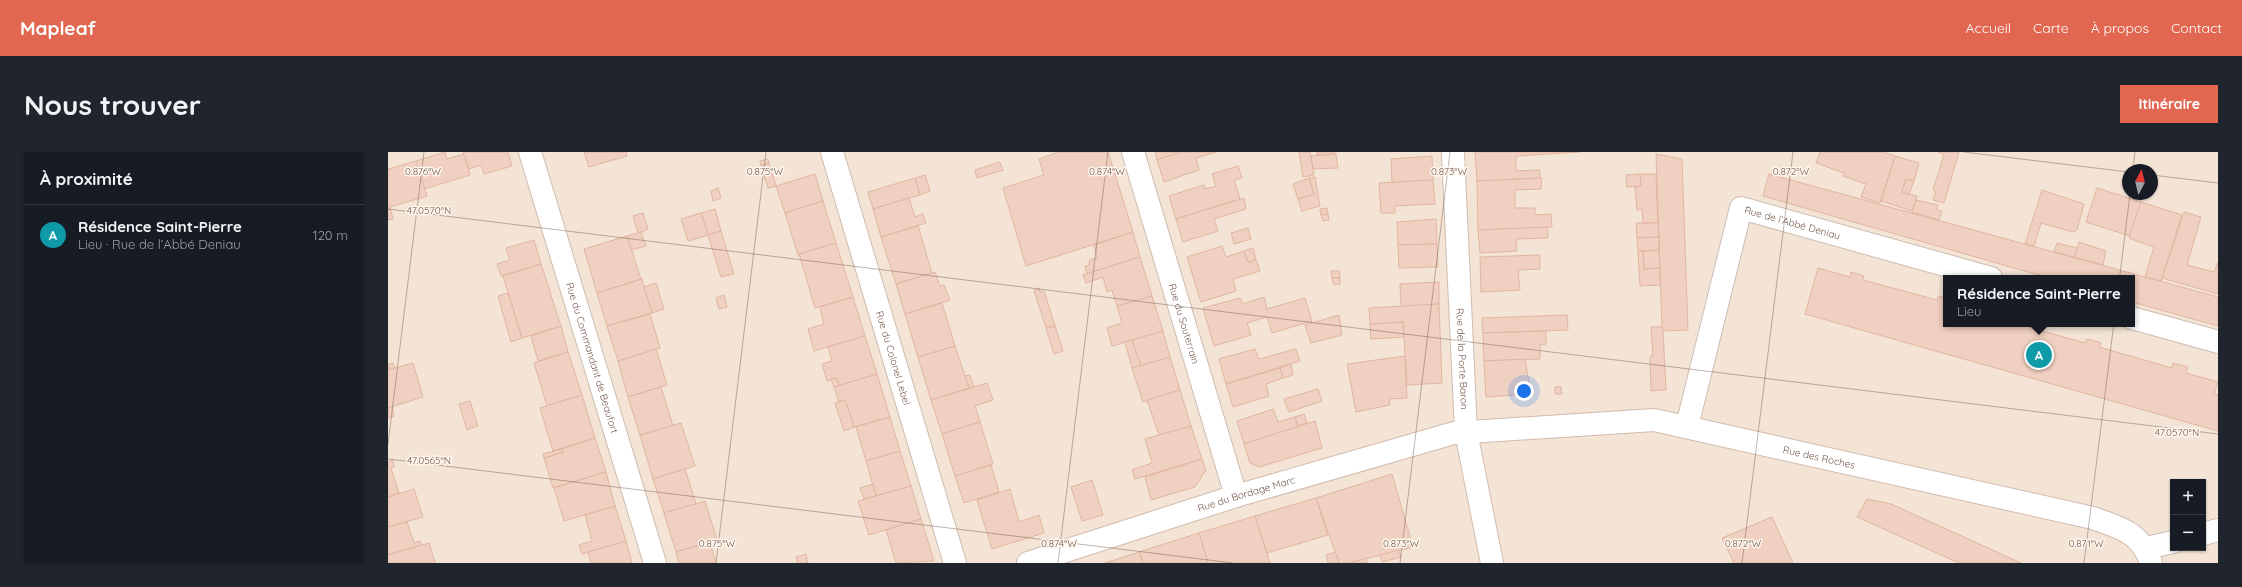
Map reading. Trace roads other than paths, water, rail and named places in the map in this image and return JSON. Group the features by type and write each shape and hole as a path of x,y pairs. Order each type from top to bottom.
{"street":[{"name":"Rue du Commandant de Beaufort","path":"530,152 654,563"},
{"name":"Rue du Colonel Lebel","path":"832,152 955,563"},
{"name":"Rue du Souterrain","path":"1133,152 1236,496"},
{"name":"Rue de la Porte Baron","path":"1453,152 1466,432 1492,563"},
{"name":"Rue de l’Abbé Deniau","path":"1687,426 1741,208 1980,275"},
{"path":"2135,319 2218,342"},
{"name":"Rue des Roches","path":"1466,432 1654,420 1687,426 2093,518 2127,531 2149,556"},
{"name":"Rue du Bordage Marc","path":"1028,563 1236,496 1454,433 1466,432"},
{"path":"2206,533 2218,530"},
{"path":"2149,556 2170,544"}],"place":[{"name":"Résidence Saint-Pierre","path":"2039,355"}]}
